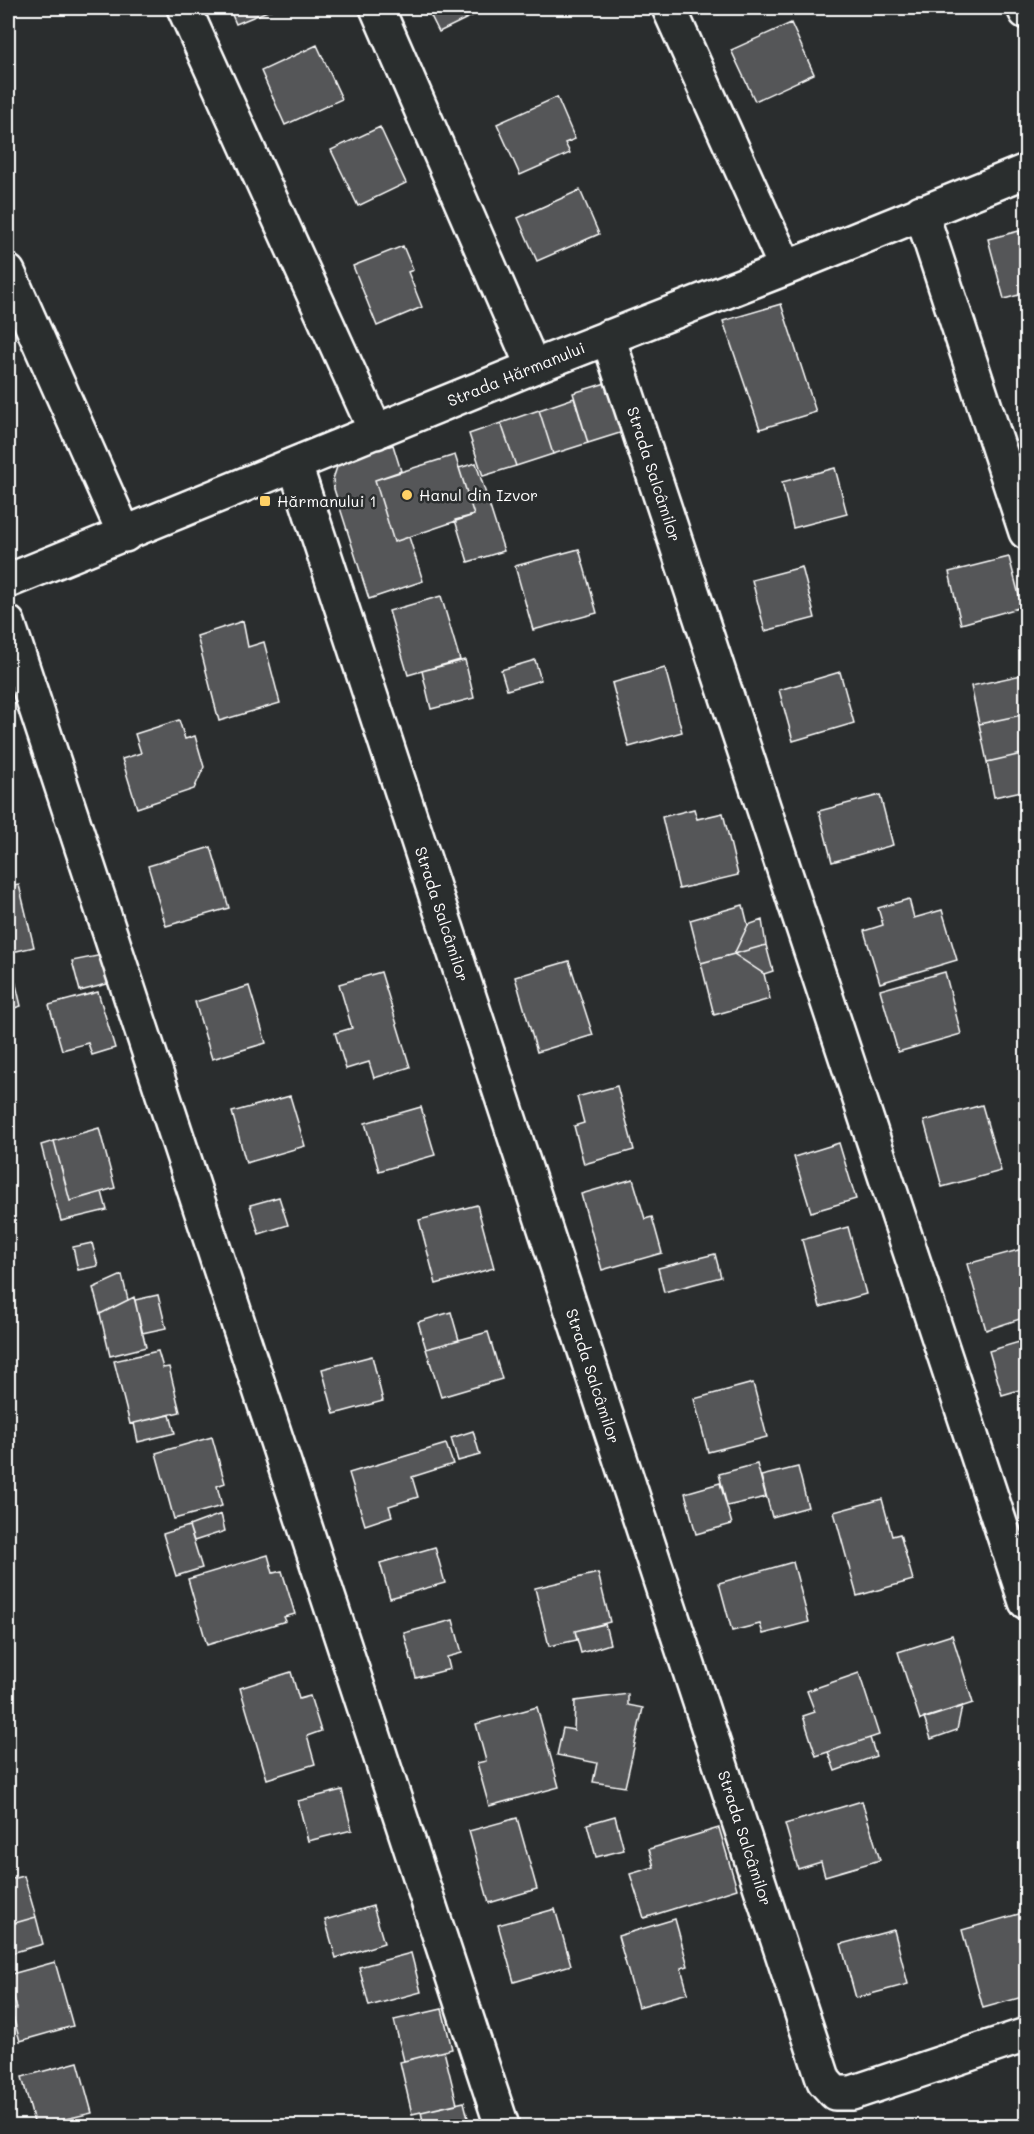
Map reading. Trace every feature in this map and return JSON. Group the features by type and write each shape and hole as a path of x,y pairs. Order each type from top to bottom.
{"street":[{"path":"184,8 376,432"},
{"path":"377,8 533,367"},
{"path":"669,8 786,268"},
{"path":"1024,8 1026,12"},
{"name":"Strada Hărmanului","path":"8,581 533,367 1026,171"},
{"path":"921,212 1026,532"},
{"path":"8,272 125,535"},
{"name":"Strada Salcâmilor","path":"609,337 1026,1602"},
{"name":"Strada Salcâmilor","path":"295,465 824,2081 835,2093 852,2093 1026,2035"},
{"path":"8,623 502,2127"}],"building":[{"path":"229,8 275,8 236,24"},
{"path":"427,8 485,8 486,9 439,32"},
{"path":"714,8 732,8 718,14"},
{"path":"791,23 814,74 755,101 731,50"},
{"path":"317,45 342,99 285,125 261,71"},
{"path":"557,97 575,139 565,143 570,153 520,175 497,124"},
{"path":"380,127 406,183 358,206 331,150"},
{"path":"580,190 599,234 537,261 518,218"},
{"path":"1026,229 1026,261 1019,231"},
{"path":"1019,231 1026,261 1026,293 1004,299 988,239"},
{"path":"403,246 413,270 408,272 422,307 377,326 353,266"},
{"path":"781,304 816,412 760,429 723,321"},
{"path":"606,383 623,432 588,443 573,393"},
{"path":"574,398 588,443 553,454 539,410"},
{"path":"539,410 553,454 516,466 501,423"},
{"path":"501,423 516,466 483,476 469,434"},
{"path":"393,445 401,471 375,480 394,542 409,537 423,581 369,599 334,489 333,479 338,464 343,460"},
{"path":"455,455 474,515 394,542 375,480"},
{"path":"476,463 504,551 468,562 455,520 474,515 459,468"},
{"path":"835,468 847,514 793,528 782,482"},
{"path":"579,549 597,613 533,630 515,566"},
{"path":"1009,557 1022,607 961,624 949,572"},
{"path":"802,567 815,618 765,631 752,580"},
{"path":"441,596 460,660 408,675 389,611"},
{"path":"243,621 248,647 264,642 280,703 219,721 197,636"},
{"path":"465,660 474,698 431,709 422,671"},
{"path":"535,660 541,680 507,690 501,670"},
{"path":"665,668 682,732 629,747 612,683"},
{"path":"840,672 854,723 793,741 779,690"},
{"path":"1026,674 1026,714 979,724 971,686"},
{"path":"1026,714 1026,753 987,762 979,724"},
{"path":"179,720 185,739 195,736 204,767 194,789 137,808 122,759 141,753 135,734"},
{"path":"1026,753 1026,790 994,797 987,762"},
{"path":"880,795 893,845 832,862 819,811"},
{"path":"694,809 697,819 723,813 738,875 679,889 662,817"},
{"path":"211,847 229,908 166,926 148,866"},
{"path":"19,885 34,947 8,953 8,887"},
{"path":"909,899 914,918 942,910 957,960 880,983 864,931 883,925 878,908"},
{"path":"743,905 748,925 734,954 701,963 690,920"},
{"path":"762,920 766,945 734,954 748,925"},
{"path":"766,945 773,971 764,974 734,954"},
{"path":"8,953 13,972 8,973"},
{"path":"734,954 764,974 770,999 714,1015 701,963"},
{"path":"102,955 111,983 80,991 72,961"},
{"path":"569,961 593,1035 537,1052 515,977"},
{"path":"381,972 410,1067 374,1078 369,1062 346,1069 335,1033 352,1028 339,984"},
{"path":"945,972 961,1034 898,1052 880,990"},
{"path":"14,976 21,1006 8,1010 8,978"},
{"path":"249,986 266,1043 212,1059 195,1002"},
{"path":"98,992 115,1048 92,1055 88,1043 62,1050 49,1005"},
{"path":"617,1086 634,1150 584,1164 574,1126 584,1123 577,1097"},
{"path":"290,1096 305,1146 246,1163 232,1112"},
{"path":"982,1105 1001,1171 942,1187 924,1121"},
{"path":"421,1107 435,1155 379,1171 365,1123"},
{"path":"99,1128 115,1188 70,1201 54,1141"},
{"path":"54,1141 70,1201 102,1192 107,1210 61,1221 41,1145"},
{"path":"839,1143 856,1199 811,1212 794,1157"},
{"path":"633,1179 645,1219 652,1217 662,1253 602,1270 581,1194"},
{"path":"279,1197 288,1225 259,1234 250,1205"},
{"path":"477,1205 494,1268 436,1284 419,1220"},
{"path":"848,1227 866,1294 820,1307 802,1240"},
{"path":"92,1243 98,1266 78,1270 73,1247"},
{"path":"1026,1248 1026,1317 986,1330 967,1264"},
{"path":"715,1254 721,1277 664,1292 658,1268"},
{"path":"122,1275 128,1300 100,1314 93,1288"},
{"path":"158,1295 166,1328 142,1333 135,1300"},
{"path":"134,1297 146,1347 110,1356 100,1314"},
{"path":"451,1312 459,1340 426,1349 418,1322"},
{"path":"488,1332 502,1379 441,1397 426,1349"},
{"path":"1026,1340 1026,1388 1002,1395 989,1351"},
{"path":"158,1351 163,1368 169,1367 180,1412 130,1424 114,1361"},
{"path":"372,1356 383,1401 334,1414 322,1369"},
{"path":"753,1383 767,1437 708,1452 694,1399"},
{"path":"170,1415 175,1433 138,1442 134,1423"},
{"path":"473,1431 480,1455 458,1461 451,1438"},
{"path":"212,1437 225,1483 217,1486 222,1506 174,1519 156,1453"},
{"path":"446,1444 453,1464 412,1477 418,1497 389,1506 392,1516 365,1525 349,1473"},
{"path":"757,1464 766,1497 727,1506 719,1474"},
{"path":"798,1467 808,1507 772,1517 761,1476"},
{"path":"720,1483 732,1524 696,1534 685,1493"},
{"path":"882,1499 892,1536 900,1534 913,1580 857,1596 834,1512"},
{"path":"221,1514 225,1531 194,1541 189,1526"},
{"path":"189,1526 202,1568 176,1576 163,1534"},
{"path":"435,1547 445,1583 390,1598 380,1563"},
{"path":"268,1555 273,1573 282,1571 295,1614 284,1617 286,1621 207,1645 188,1579"},
{"path":"793,1562 809,1622 763,1634 760,1624 732,1631 719,1583"},
{"path":"598,1573 610,1622 575,1631 577,1640 549,1646 535,1588"},
{"path":"453,1620 462,1653 447,1657 450,1669 416,1678 404,1633"},
{"path":"605,1624 610,1644 581,1653 575,1631"},
{"path":"952,1635 973,1703 920,1720 898,1652"},
{"path":"291,1672 299,1699 310,1696 321,1731 307,1736 315,1764 267,1779 240,1688"},
{"path":"859,1673 879,1735 816,1756 803,1716 815,1712 807,1691"},
{"path":"628,1694 628,1705 643,1708 625,1787 593,1782 597,1763 557,1755 563,1728 574,1730 575,1701"},
{"path":"962,1706 957,1730 931,1739 924,1718"},
{"path":"537,1707 559,1787 489,1806 477,1763 486,1761 476,1724"},
{"path":"870,1738 876,1756 835,1771 828,1752"},
{"path":"342,1790 352,1830 308,1841 298,1801"},
{"path":"862,1801 880,1860 825,1876 821,1862 798,1869 785,1824"},
{"path":"615,1816 624,1850 596,1857 587,1824"},
{"path":"517,1818 537,1889 489,1903 469,1831"},
{"path":"719,1828 737,1889 644,1918 630,1874 654,1867 649,1849"},
{"path":"24,1876 36,1917 8,1925 8,1880"},
{"path":"373,1906 384,1943 336,1958 325,1920"},
{"path":"555,1909 571,1965 514,1982 498,1925"},
{"path":"1026,1912 1026,1996 983,2008 962,1930"},
{"path":"36,1917 43,1944 8,1954 8,1925"},
{"path":"675,1919 688,1966 681,1968 688,1993 638,2007 618,1936"},
{"path":"894,1930 908,1984 856,1998 841,1944"},
{"path":"411,1953 421,1992 369,2006 359,1967"},
{"path":"55,1962 73,2026 20,2041 11,2010 17,2009 8,1975"},
{"path":"442,2009 452,2049 404,2061 394,2020"},
{"path":"444,2051 457,2104 412,2114 400,2062"},
{"path":"78,2062 92,2113 35,2126 22,2077"},
{"path":"464,2102 470,2126 424,2126 421,2112"},
{"path":"938,2120 940,2126 917,2126"}],"place":[{"name":"Hanul din Izvor","path":"407,495"},
{"name":"Hărmanului 1","path":"265,501"}]}
